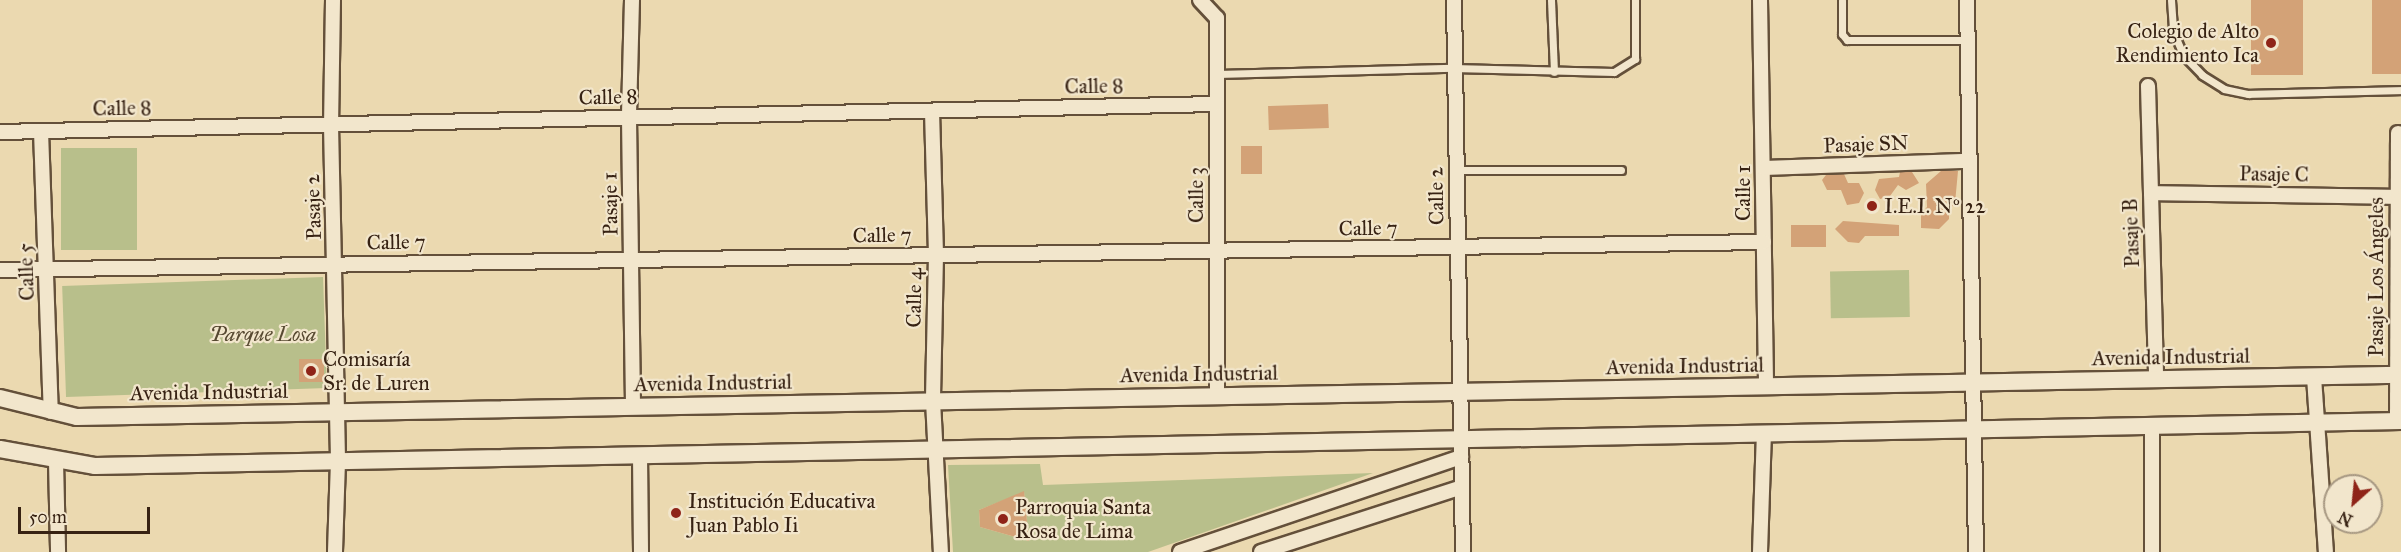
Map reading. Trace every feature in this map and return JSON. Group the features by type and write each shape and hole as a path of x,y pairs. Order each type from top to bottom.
{"street":[{"name":"Pasaje 2","path":"333,0 331,125 336,264 338,461 335,552"},
{"name":"Pasaje 1","path":"632,0 629,118 633,407"},
{"name":"Calle 3","path":"1200,0 1217,18 1217,396"},
{"name":"Calle 2","path":"1454,0 1453,69 1457,171 1463,552"},
{"name":"Calle 1","path":"1760,0 1766,387"},
{"path":"1967,0 1976,552"},
{"name":"Pasaje B","path":"2148,86 2156,380"},
{"name":"Calle 8","path":"0,132 1217,104"},
{"name":"Calle 4","path":"932,111 936,255 933,401 941,552"},
{"name":"Calle 5","path":"41,131 51,412"},
{"name":"Pasaje Los Ángeles","path":"2398,133 2399,421"},
{"name":"Pasaje SN","path":"1764,168 1969,161"},
{"name":"Pasaje C","path":"2151,193 2397,197"},
{"name":"Calle 7","path":"0,270 1764,242"},
{"name":"Avenida Industrial","path":"0,398 77,417 2398,375"},
{"path":"2314,377 2326,552"},
{"path":"0,449 56,461 95,466 2399,421"},
{"path":"2152,426 2152,552"},
{"path":"1760,552 1764,433"},
{"path":"640,455 641,552"},
{"path":"1180,552 1461,458"},
{"path":"56,461 58,552"},
{"path":"1261,525 1260,552 1462,487"}],"lane":[{"path":"1551,0 1554,72"},
{"path":"1217,74 1453,69 1614,72 1628,67 1635,59 1635,0"},
{"path":"1842,0 1842,34 1847,40 1968,40"},
{"path":"2171,0 2173,31 2183,55 2202,75 2224,89 2248,94 2401,90"},
{"path":"1457,171 1621,170"}],"green space":[{"path":"61,148 137,148 137,250 61,250"},
{"path":"1909,270 1910,317 1831,318 1830,271"},
{"name":"Parque Losa","path":"323,277 327,388 66,397 62,286"},
{"path":"1040,464 1043,485 1373,473 1148,552 953,552 948,465","holes":["1024,492 1029,541 980,527 979,510"]}],"building":[{"path":"2251,0 2303,0 2303,75 2251,75"},
{"path":"2372,0 2401,0 2401,74 2372,74"},
{"path":"1328,104 1329,128 1269,130 1268,106"},
{"path":"1241,146 1262,146 1262,174 1241,174"},
{"path":"1941,171 1958,171 1955,203 1949,210 1949,219 1939,229 1921,228 1921,214 1927,207 1926,184"},
{"path":"1900,172 1912,172 1919,183 1906,190 1898,185 1890,196 1880,199 1875,190 1879,179 1899,177"},
{"path":"1844,174 1848,183 1859,183 1864,193 1859,203 1847,205 1841,190 1827,190 1822,180 1826,175"},
{"path":"1843,221 1899,225 1899,236 1865,236 1859,243 1848,242 1835,229"},
{"path":"1791,225 1826,225 1826,247 1791,247"},
{"name":"Comisaría Sr. de Luren","path":"299,359 324,359 324,382 299,382"},
{"name":"Parroquia Santa Rosa de Lima","path":"1024,491 1029,541 980,527 979,510"}],"place":[{"name":"Colegio de Alto Rendimiento Ica","path":"2271,43"},
{"name":"I.E.I. Nº 22","path":"1872,206"},
{"name":"Comisaría Sr. de Luren","path":"311,371"},
{"name":"Institución Educativa Juan Pablo Ii","path":"676,513"},
{"name":"Parroquia Santa Rosa de Lima","path":"1003,519"}]}
